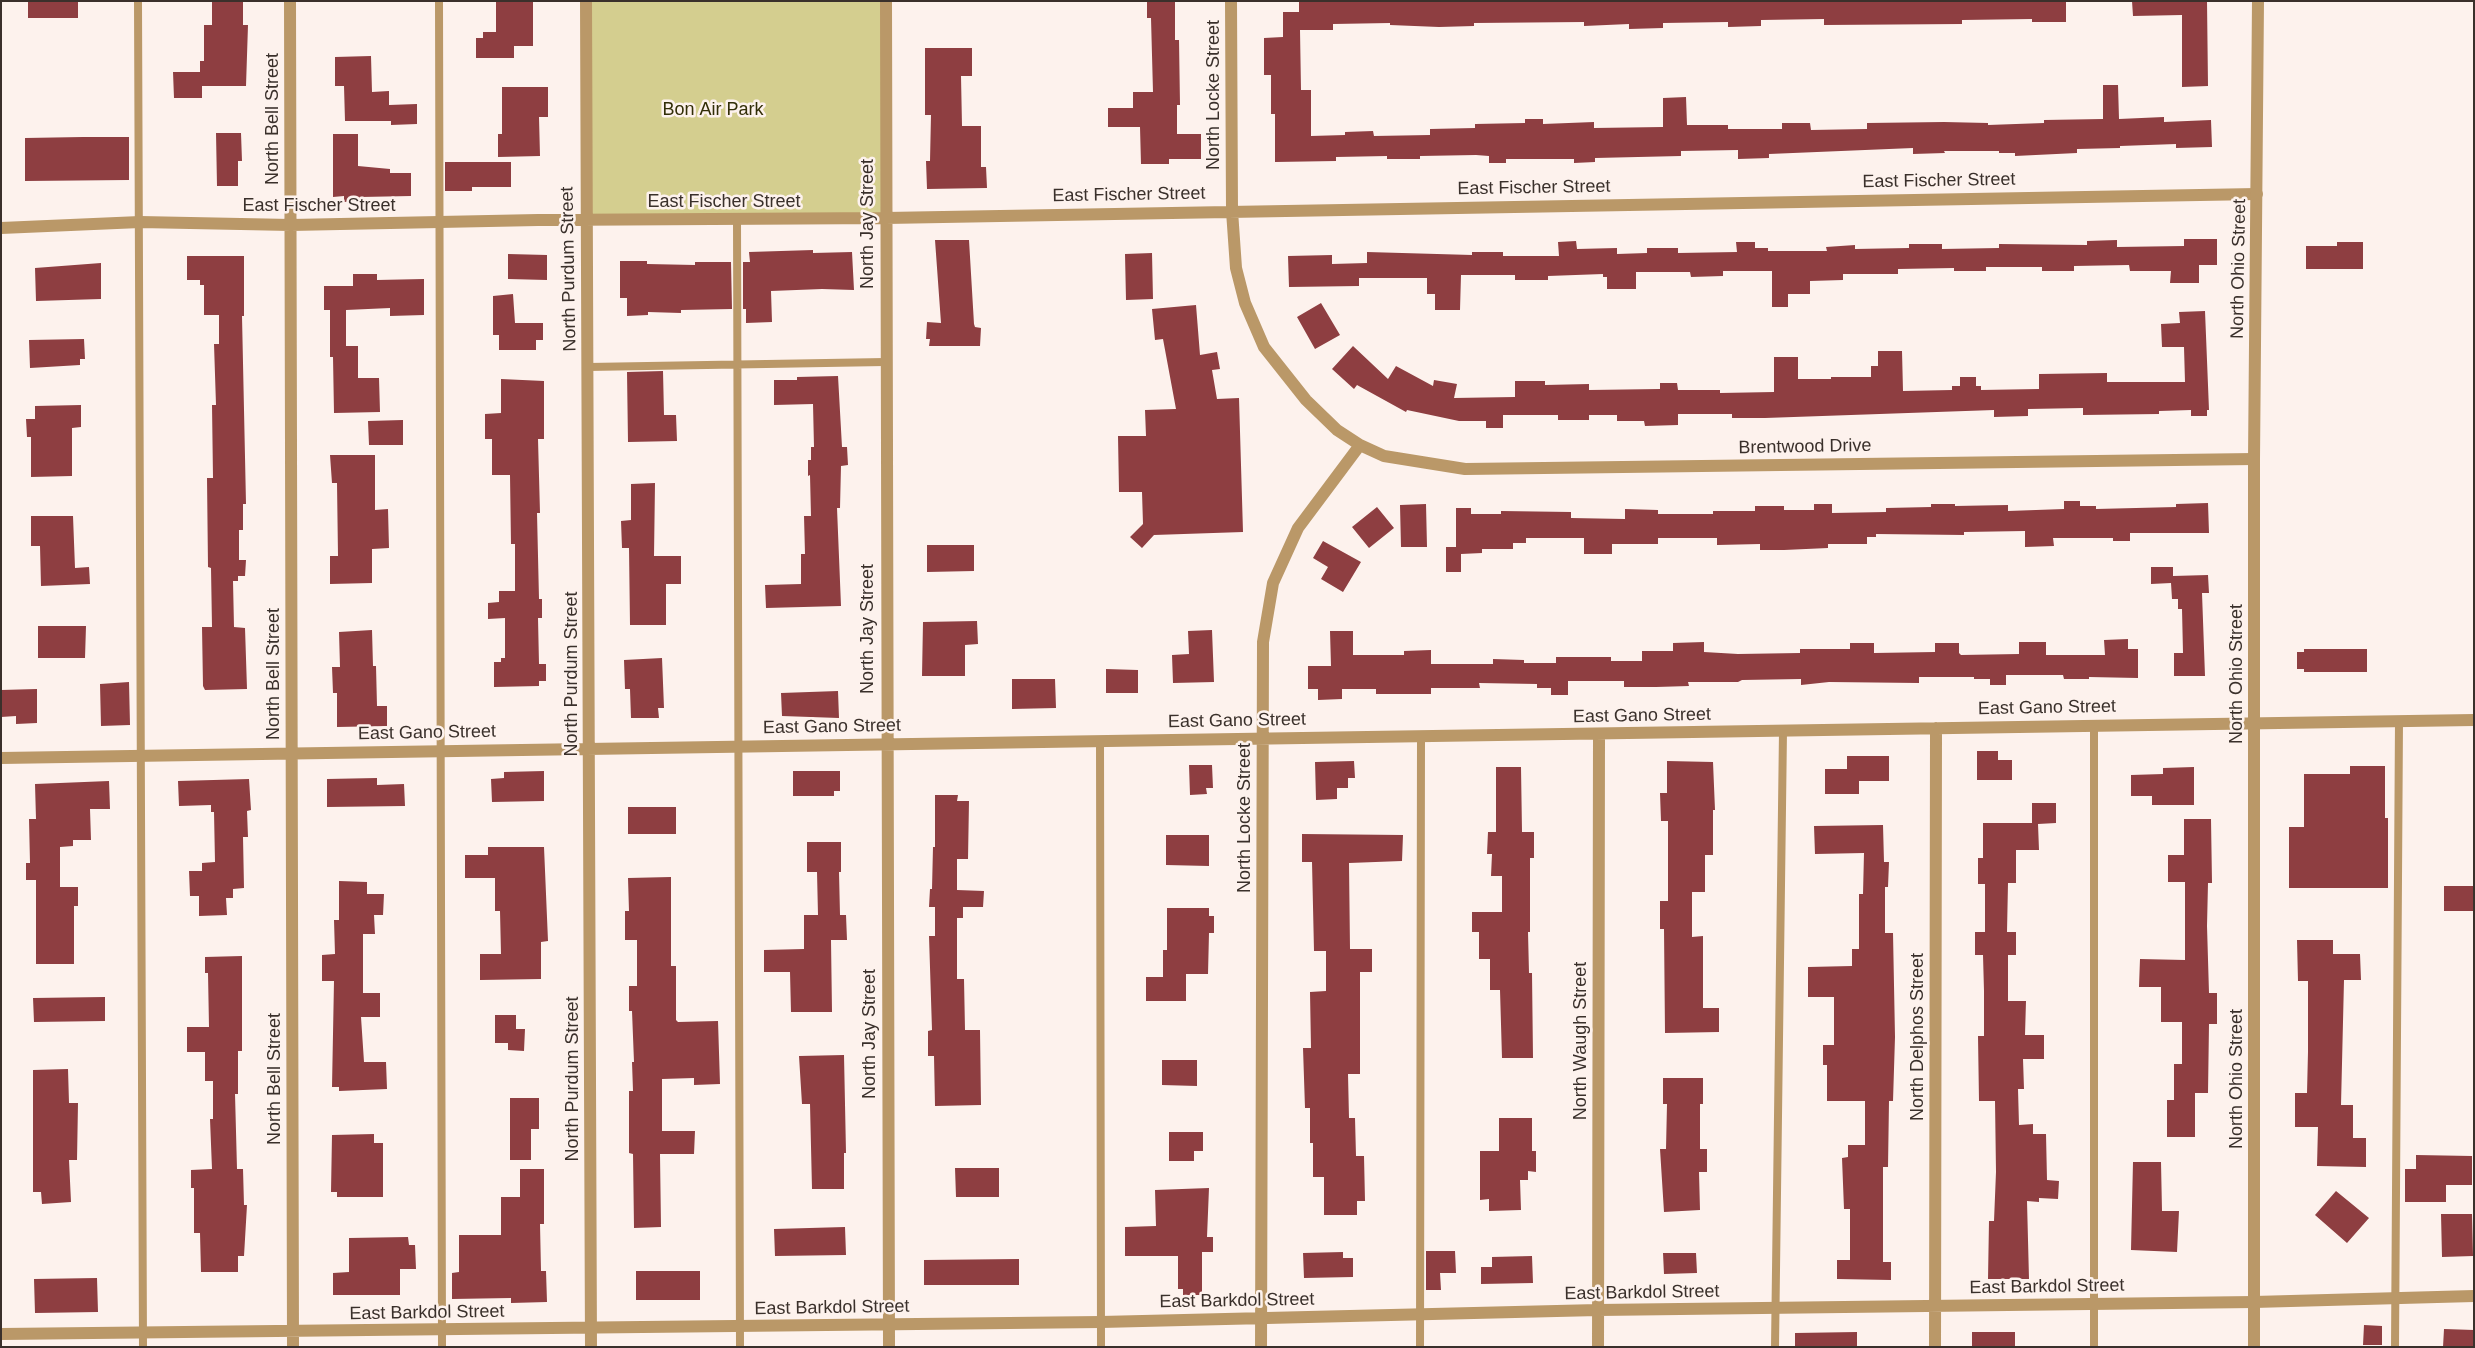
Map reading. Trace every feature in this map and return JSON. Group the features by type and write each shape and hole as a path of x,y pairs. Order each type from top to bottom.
{"street":[{"name":"North Bell Street","path":"290,1 293,1347"},
{"name":"North Purdum Street","path":"586,1 591,1347"},
{"name":"North Jay Street","path":"886,1 886,743 889,1347"},
{"name":"North Locke Street","path":"1231,1 1232,211 1236,268 1245,303 1264,347 1306,400 1337,430 1360,445 1298,528 1272,583 1263,642 1261,1347"},
{"name":"North Ohio Street","path":"2254,1347 2254,459 2258,1"},
{"name":"East Fischer Street","path":"1,228 140,222 290,226 586,220 886,218 2257,194"},
{"name":"Brentwood Drive","path":"1360,445 1384,456 1465,469 2254,459"},
{"name":"East Gano Street","path":"1,758 1263,737 1421,737 2474,720"},
{"name":"North Delphos Street","path":"1935,1347 1936,728"},
{"name":"North Waugh Street","path":"1598,1347 1599,734"},
{"name":"East Barkdol Street","path":"1,1334 143,1340 293,1332 740,1328 1261,1319 1598,1310 2254,1302 2474,1296"}],"lane":[{"path":"138,1 143,1340"},
{"path":"439,1 442,1347"},
{"path":"737,219 736,364 740,746 740,1347"},
{"path":"588,367 886,362"},
{"path":"2395,1347 2399,721"},
{"path":"2094,725 2094,1347"},
{"path":"1775,1347 1784,731"},
{"path":"1420,1347 1421,737"},
{"path":"1100,741 1101,1347"}],"green space":[{"name":"Bon Air Park","path":"586,1 886,1 886,218 586,220"}],"building":[{"path":"28,1 78,1 78,18 28,18"},
{"path":"212,1 243,1 243,25 248,25 246,86 202,86 202,98 174,98 173,72 200,72 200,61 204,61 204,25 212,25"},
{"path":"496,1 533,1 533,46 514,46 514,58 476,58 476,38 483,38 483,32 496,32"},
{"path":"1147,1 1175,1 1175,40 1179,40 1180,105 1177,105 1177,134 1201,134 1201,159 1169,159 1169,164 1141,164 1140,127 1108,127 1108,108 1133,108 1133,92 1153,92 1151,18 1147,18"},
{"path":"1299,1 2066,1 2066,22 2032,22 2032,19 1962,20 1962,24 1824,25 1824,19 1761,20 1761,26 1728,27 1728,22 1663,23 1663,28 1629,29 1629,24 1584,26 1584,22 1474,23 1474,26 1439,27 1390,25 1390,23 1333,24 1333,30 1300,30 1301,90 1311,90 1311,136 1345,135 1345,132 1373,131 1374,136 1430,135 1430,129 1475,128 1475,124 1525,123 1525,119 1543,119 1543,124 1594,122 1594,128 1663,127 1663,98 1686,97 1687,125 1728,125 1728,129 1782,129 1782,123 1810,123 1811,130 1867,129 1867,123 1944,122 1988,123 1988,125 2044,123 2044,120 2103,119 2103,85 2118,85 2119,119 2164,117 2164,122 2211,120 2212,147 2176,148 2176,144 2120,146 2120,148 2077,149 2077,153 2015,156 2015,153 1999,153 1999,151 1944,151 1945,153 1913,154 1913,148 1769,154 1769,158 1738,159 1738,150 1681,151 1681,156 1595,158 1595,162 1574,163 1574,159 1506,159 1506,163 1489,163 1489,156 1476,155 1420,156 1420,159 1387,159 1387,156 1336,157 1336,161 1275,162 1275,114 1271,114 1271,75 1264,75 1264,38 1283,37 1283,12 1299,12"},
{"path":"2132,1 2207,1 2208,86 2182,87 2182,15 2133,16"},
{"path":"925,48 972,48 972,76 961,76 962,126 981,126 981,167 986,167 987,188 927,189 926,161 930,161 931,115 925,115"},
{"path":"371,56 372,92 389,91 389,105 417,104 417,124 391,125 391,121 345,121 344,86 335,86 335,57"},
{"path":"502,87 548,87 548,117 539,117 540,156 498,157 498,134 502,134"},
{"path":"216,133 241,133 242,161 238,161 238,186 217,186"},
{"path":"333,134 358,134 358,166 390,169 390,173 411,173 411,196 361,197 362,201 344,202 344,196 333,197"},
{"path":"129,137 129,180 25,181 25,138"},
{"path":"445,162 511,162 511,187 472,187 472,191 445,191"},
{"path":"2184,239 2217,239 2217,265 2199,265 2199,283 2170,283 2171,271 2130,271 2129,265 2074,266 2074,271 2042,271 2042,267 1986,267 1986,271 1954,271 1954,268 1898,269 1898,274 1843,274 1843,280 1810,281 1810,294 1788,294 1788,307 1772,307 1772,271 1723,271 1723,276 1691,277 1690,272 1636,272 1636,289 1607,289 1607,277 1603,277 1603,274 1548,276 1548,280 1515,280 1515,275 1461,275 1460,310 1435,310 1435,294 1427,294 1427,278 1359,278 1359,286 1289,287 1288,256 1332,255 1332,264 1367,263 1367,252 1472,255 1472,252 1503,252 1503,256 1559,256 1558,242 1576,241 1577,249 1617,248 1617,254 1647,253 1647,248 1678,248 1678,253 1737,252 1736,242 1755,242 1755,248 1768,248 1768,251 1827,251 1826,247 1855,245 1855,249 1909,248 1909,244 1942,244 1942,249 1999,248 1999,244 2087,245 2087,241 2117,240 2117,247 2184,246"},
{"path":"935,240 969,240 974,324 975,327 981,328 980,346 929,346 930,339 926,339 927,322 941,323"},
{"path":"2337,242 2363,242 2363,269 2306,269 2306,246 2337,246"},
{"path":"813,250 813,253 852,252 854,290 771,291 772,322 746,323 746,309 743,309 743,262 750,262 749,252"},
{"path":"1152,253 1153,299 1126,300 1125,254"},
{"path":"508,254 547,255 547,280 508,279"},
{"path":"187,256 244,256 244,316 242,316 246,504 243,504 243,530 239,530 239,560 246,560 245,576 238,576 238,581 233,581 234,627 245,628 247,689 205,690 203,686 202,627 212,627 211,568 208,567 207,478 213,478 212,405 216,405 214,344 219,344 219,315 204,315 204,285 200,285 200,280 187,280"},
{"path":"620,261 647,261 647,264 695,265 695,262 731,262 732,309 681,310 681,313 648,312 648,315 627,316 627,298 620,298"},
{"path":"101,263 101,299 36,301 35,268"},
{"path":"353,274 377,274 377,280 424,279 424,315 390,316 390,308 346,310 346,346 358,346 358,378 379,378 380,412 334,413 333,357 330,357 330,310 324,310 324,286 353,286"},
{"path":"513,294 515,323 543,323 543,340 536,340 536,350 499,350 499,335 493,335 493,296"},
{"path":"1321,303 1340,335 1315,349 1297,317"},
{"path":"1196,305 1200,355 1217,352 1220,369 1212,370 1217,399 1239,398 1243,532 1154,535 1142,548 1130,537 1143,524 1142,492 1119,492 1118,436 1146,436 1145,410 1176,409 1163,339 1155,340 1152,309"},
{"path":"2205,311 2209,410 2207,410 2207,416 2191,416 2191,410 2159,411 2159,414 2083,415 2083,408 2028,409 2028,416 1994,417 1994,410 1765,418 1732,418 1732,414 1678,414 1678,425 1645,426 1644,421 1617,421 1617,415 1589,415 1589,420 1558,420 1558,415 1503,415 1503,428 1486,428 1486,421 1459,421 1407,410 1406,412 1357,385 1354,389 1332,369 1353,346 1388,379 1396,366 1433,386 1434,380 1457,384 1454,398 1515,397 1515,381 1545,381 1545,385 1589,384 1589,390 1660,389 1660,383 1677,383 1678,390 1720,390 1720,393 1774,392 1774,357 1798,357 1798,379 1871,377 1871,366 1878,366 1878,351 1902,351 1903,391 1952,390 1952,386 1960,386 1960,377 1976,377 1976,386 1981,386 1981,390 2039,389 2039,374 2107,373 2107,382 2185,382 2184,347 2162,347 2161,324 2180,323 2179,312"},
{"path":"84,339 85,359 80,359 80,365 30,368 29,340"},
{"path":"663,371 664,415 676,415 677,441 628,442 627,372"},
{"path":"838,376 842,447 847,447 848,465 841,466 840,508 837,508 841,606 766,608 765,585 801,584 801,554 805,554 804,516 811,516 808,460 811,460 811,447 814,447 813,404 774,405 774,380 797,380 797,377"},
{"path":"501,379 544,381 544,439 538,439 540,513 537,513 539,599 542,599 542,618 538,618 539,664 546,664 546,681 539,681 539,686 494,687 494,662 501,662 501,658 505,658 505,618 488,619 488,603 499,602 499,591 515,591 515,544 511,544 510,475 492,475 492,439 485,439 485,414 501,413"},
{"path":"81,405 81,427 72,428 72,476 31,477 31,437 27,437 26,419 35,419 35,406"},
{"path":"403,420 403,445 369,445 368,421"},
{"path":"330,455 375,455 375,510 388,509 389,548 372,549 372,583 330,584 330,556 338,556 337,483 332,483"},
{"path":"655,483 654,556 681,556 681,584 666,584 666,625 630,625 629,548 622,548 621,521 631,520 631,484"},
{"path":"2064,501 2080,501 2080,506 2096,506 2096,509 2176,507 2176,504 2208,503 2209,533 2130,533 2130,541 2113,541 2113,538 2053,538 2054,546 2025,547 2025,531 1964,532 1964,535 1876,534 1876,537 1867,537 1867,544 1828,544 1828,548 1784,550 1760,550 1760,544 1717,545 1717,538 1658,538 1658,544 1612,544 1612,554 1584,554 1584,538 1526,538 1526,543 1513,543 1513,549 1482,549 1482,553 1461,554 1461,572 1446,572 1446,547 1456,547 1456,508 1471,508 1471,514 1501,514 1501,511 1571,512 1571,518 1625,519 1625,509 1658,510 1658,514 1713,514 1713,511 1755,511 1755,506 1784,506 1784,510 1814,510 1814,504 1832,504 1832,513 1886,512 1886,508 1931,507 1931,504 1955,504 1955,506 2008,505 2008,511 2064,509"},
{"path":"1426,504 1427,547 1401,547 1400,505"},
{"path":"1377,507 1394,528 1369,548 1352,527"},
{"path":"31,516 73,516 75,568 89,567 90,584 41,586 40,546 31,546"},
{"path":"1323,541 1361,562 1343,592 1321,579 1328,567 1313,558"},
{"path":"927,545 974,545 974,571 927,572"},
{"path":"2151,567 2173,567 2173,576 2208,575 2209,593 2202,593 2205,676 2174,676 2174,653 2183,653 2182,609 2178,609 2178,599 2172,599 2171,583 2151,584"},
{"path":"977,621 978,644 965,645 965,676 922,676 923,622"},
{"path":"38,626 86,626 85,658 38,658"},
{"path":"372,630 373,666 376,666 377,706 387,706 387,726 337,727 337,693 333,693 332,667 340,667 339,632"},
{"path":"1212,630 1214,682 1173,683 1172,655 1189,654 1188,631"},
{"path":"1330,631 1353,631 1353,655 1404,655 1404,651 1431,650 1431,664 1493,664 1493,659 1524,660 1524,663 1556,663 1556,657 1611,657 1611,661 1642,661 1642,651 1673,651 1673,643 1704,642 1704,652 1738,654 1800,653 1800,649 1850,649 1850,643 1874,643 1874,653 1935,652 1935,643 1959,643 1959,653 1961,655 2019,654 2019,642 2046,642 2046,655 2105,655 2104,640 2128,639 2128,649 2138,649 2138,678 2089,677 2089,679 2064,679 2063,675 2006,675 2006,685 1990,685 1990,679 1974,679 1974,677 1919,677 1919,683 1829,682 1801,685 1801,679 1688,682 1689,686 1656,687 1624,687 1624,681 1568,681 1568,695 1551,695 1551,688 1537,688 1537,684 1479,683 1480,688 1431,688 1431,694 1376,694 1376,689 1342,689 1342,699 1318,700 1318,689 1308,689 1308,666 1331,666"},
{"path":"2304,649 2367,649 2367,672 2304,672 2304,669 2297,669 2297,652 2304,652"},
{"path":"662,658 664,708 658,708 659,718 631,718 630,689 625,689 624,660"},
{"path":"1106,669 1138,670 1138,693 1106,693"},
{"path":"1012,679 1055,679 1056,708 1012,709"},
{"path":"129,682 130,725 101,726 100,684"},
{"path":"37,689 37,723 16,724 16,716 1,717 1,690"},
{"path":"838,691 839,718 782,716 781,693"},
{"path":"1977,751 1998,751 1998,760 2012,760 2012,780 1977,780"},
{"path":"1847,756 1889,756 1889,781 1859,781 1859,794 1825,794 1825,769 1847,769"},
{"path":"1354,761 1355,778 1348,778 1348,788 1337,788 1337,799 1316,800 1315,762"},
{"path":"1667,761 1713,762 1715,810 1713,810 1713,855 1705,855 1705,892 1692,892 1692,937 1703,936 1703,1008 1719,1008 1719,1032 1665,1033 1664,929 1660,929 1660,901 1668,901 1668,821 1661,821 1660,793 1667,793"},
{"path":"1189,765 1212,765 1213,788 1206,788 1207,794 1190,795"},
{"path":"2350,766 2385,766 2385,818 2388,818 2388,888 2289,888 2289,827 2304,827 2304,774 2350,774"},
{"path":"1496,767 1521,767 1522,832 1534,832 1534,858 1530,858 1530,932 1528,932 1529,973 1532,973 1533,1058 1502,1058 1500,990 1490,990 1490,959 1479,959 1479,932 1472,932 1472,912 1502,912 1502,876 1491,876 1492,854 1487,854 1488,832 1496,832"},
{"path":"2194,767 2194,805 2152,805 2152,796 2131,796 2131,775 2163,774 2163,768"},
{"path":"544,771 544,801 492,802 491,779 504,778 504,772"},
{"path":"793,771 840,771 840,791 834,791 834,796 793,796"},
{"path":"377,778 377,785 404,784 405,806 327,807 327,779"},
{"path":"249,779 251,810 247,811 248,837 243,837 244,888 233,889 233,898 226,898 227,915 199,916 199,896 190,896 189,871 202,871 202,863 215,862 214,812 211,812 211,805 179,806 178,781"},
{"path":"109,781 110,809 90,809 91,840 73,840 73,846 60,847 60,887 78,887 78,906 74,906 74,964 36,964 36,880 26,880 26,863 30,863 29,819 36,819 35,784"},
{"path":"935,795 958,795 957,801 969,801 968,859 957,859 957,890 984,891 983,907 963,907 963,918 957,918 957,979 964,979 965,1030 980,1030 981,1105 935,1106 934,1056 928,1056 928,1031 932,1030 929,936 935,936 935,907 929,907 930,889 932,889 933,847 935,847"},
{"path":"2032,803 2056,803 2056,823 2038,824 2039,850 2016,850 2016,883 2008,883 2007,932 2016,932 2016,955 2008,955 2008,1001 2026,1001 2025,1035 2044,1035 2044,1059 2023,1059 2024,1089 2018,1089 2019,1125 2033,1124 2033,1134 2046,1134 2047,1180 2059,1181 2058,1199 2039,1198 2039,1202 2027,1201 2029,1279 1988,1279 1989,1221 1994,1221 1996,1172 1995,1101 1979,1101 1978,1036 1984,1036 1984,991 1983,955 1975,955 1975,932 1985,932 1985,884 1978,884 1978,858 1983,858 1983,823 2032,823"},
{"path":"628,807 676,807 676,834 628,834"},
{"path":"2184,819 2211,819 2212,883 2208,883 2207,926 2209,993 2217,993 2217,1024 2209,1024 2208,1093 2195,1093 2195,1137 2167,1137 2167,1100 2174,1100 2174,1064 2182,1064 2182,1022 2161,1022 2161,987 2139,987 2140,959 2185,960 2185,882 2168,882 2168,855 2184,855"},
{"path":"1883,825 1884,862 1889,862 1888,887 1885,887 1885,933 1893,933 1895,1037 1893,1101 1889,1101 1888,1167 1883,1167 1883,1262 1891,1262 1891,1280 1837,1279 1837,1260 1850,1260 1850,1209 1844,1209 1842,1158 1848,1157 1848,1145 1865,1145 1865,1101 1827,1101 1827,1065 1823,1065 1823,1045 1834,1045 1834,997 1808,997 1808,967 1852,966 1852,949 1859,949 1859,894 1863,894 1864,853 1815,854 1814,826"},
{"path":"1302,834 1403,835 1402,861 1349,863 1350,949 1372,949 1372,972 1360,972 1360,1074 1348,1074 1349,1118 1355,1118 1356,1156 1364,1156 1365,1201 1357,1201 1357,1215 1324,1215 1324,1177 1313,1177 1313,1143 1310,1143 1310,1108 1305,1108 1303,1048 1311,1048 1310,992 1326,991 1326,951 1314,951 1312,862 1302,862"},
{"path":"1166,835 1209,835 1209,866 1166,865"},
{"path":"807,842 841,842 841,872 839,872 840,915 846,915 847,940 831,940 832,1012 791,1012 790,972 764,972 764,950 804,949 804,915 818,915 817,872 807,872"},
{"path":"488,847 544,847 548,941 541,942 541,979 480,980 480,954 501,954 500,911 495,911 495,878 465,878 465,855 488,855"},
{"path":"671,877 671,966 676,966 676,1020 678,1022 718,1021 720,1084 694,1085 694,1078 662,1079 662,1131 695,1131 694,1154 660,1154 661,1227 634,1228 633,1154 629,1153 629,1091 633,1091 632,1062 634,1062 632,1011 629,1011 629,986 637,986 637,940 625,940 625,911 629,911 628,878"},
{"path":"339,881 367,882 367,894 384,894 383,915 374,915 375,934 363,934 363,993 380,993 380,1017 361,1017 364,1062 386,1062 387,1089 339,1091 339,1087 332,1087 334,981 322,981 322,955 335,954 334,920 339,920"},
{"path":"2444,886 2474,886 2474,911 2444,911"},
{"path":"1167,908 1209,908 1209,916 1214,916 1214,933 1209,933 1208,974 1186,974 1186,1001 1146,1001 1146,977 1163,977 1163,950 1167,950"},
{"path":"2297,940 2333,940 2333,954 2360,954 2361,980 2344,980 2341,1105 2353,1105 2353,1138 2366,1138 2366,1167 2317,1166 2318,1127 2295,1127 2295,1093 2307,1093 2308,1052 2308,981 2298,981"},
{"path":"242,956 242,1051 238,1051 238,1094 235,1094 237,1169 243,1169 244,1205 247,1205 244,1256 238,1256 238,1272 201,1272 200,1233 194,1233 194,1188 191,1188 191,1170 212,1169 210,1119 213,1119 213,1081 205,1081 205,1052 187,1052 187,1027 209,1027 208,973 205,973 205,957"},
{"path":"105,997 105,1021 34,1022 33,998"},
{"path":"495,1015 516,1015 516,1029 525,1029 524,1051 508,1050 508,1043 495,1043"},
{"path":"844,1055 846,1153 844,1153 844,1189 812,1189 810,1104 802,1104 799,1056"},
{"path":"1162,1060 1197,1060 1197,1086 1162,1085"},
{"path":"68,1069 69,1103 78,1103 77,1160 69,1160 71,1202 42,1204 41,1192 33,1192 33,1070"},
{"path":"1663,1078 1703,1078 1703,1104 1700,1104 1700,1149 1707,1149 1707,1172 1699,1172 1700,1210 1664,1212 1660,1149 1666,1149 1667,1104 1663,1104"},
{"path":"510,1098 539,1098 539,1129 531,1129 531,1160 510,1160"},
{"path":"1499,1118 1532,1118 1532,1151 1536,1151 1536,1172 1528,1171 1528,1180 1520,1180 1521,1210 1489,1211 1489,1199 1480,1200 1480,1151 1499,1151"},
{"path":"1169,1132 1203,1132 1203,1151 1194,1151 1194,1161 1169,1161"},
{"path":"374,1134 374,1143 383,1143 383,1197 337,1197 337,1192 331,1192 332,1135"},
{"path":"2416,1155 2472,1156 2472,1185 2446,1185 2446,1202 2405,1202 2405,1169 2416,1169"},
{"path":"2133,1162 2161,1162 2162,1211 2179,1211 2177,1252 2131,1250"},
{"path":"955,1168 999,1168 999,1197 956,1197"},
{"path":"520,1169 544,1169 544,1224 540,1224 541,1271 546,1271 547,1302 511,1303 511,1298 452,1299 452,1273 459,1272 459,1235 501,1235 501,1197 520,1197"},
{"path":"1209,1188 1207,1237 1213,1237 1213,1252 1202,1252 1202,1295 1183,1295 1183,1289 1178,1289 1178,1256 1125,1256 1125,1227 1156,1226 1155,1190"},
{"path":"2336,1191 2369,1218 2347,1243 2315,1215"},
{"path":"2441,1214 2472,1214 2473,1256 2442,1257"},
{"path":"845,1227 846,1255 775,1256 774,1229"},
{"path":"408,1237 409,1245 415,1245 416,1269 400,1269 400,1295 333,1295 333,1273 349,1272 349,1238"},
{"path":"1426,1251 1455,1251 1456,1273 1440,1273 1441,1290 1426,1290"},
{"path":"1343,1252 1343,1258 1353,1258 1353,1277 1304,1278 1303,1253"},
{"path":"1663,1253 1696,1253 1697,1273 1664,1274"},
{"path":"1532,1256 1533,1283 1481,1284 1481,1267 1492,1267 1492,1257"},
{"path":"1019,1259 1019,1285 924,1285 924,1260"},
{"path":"636,1271 700,1271 700,1300 636,1300"},
{"path":"97,1278 98,1312 35,1313 34,1279"},
{"path":"2364,1325 2382,1326 2382,1345 2363,1345"},
{"path":"2444,1329 2474,1330 2474,1347 2443,1347"},
{"path":"1857,1332 1857,1347 1795,1347 1795,1333"},
{"path":"1972,1332 2015,1332 2015,1347 1972,1347"}]}
